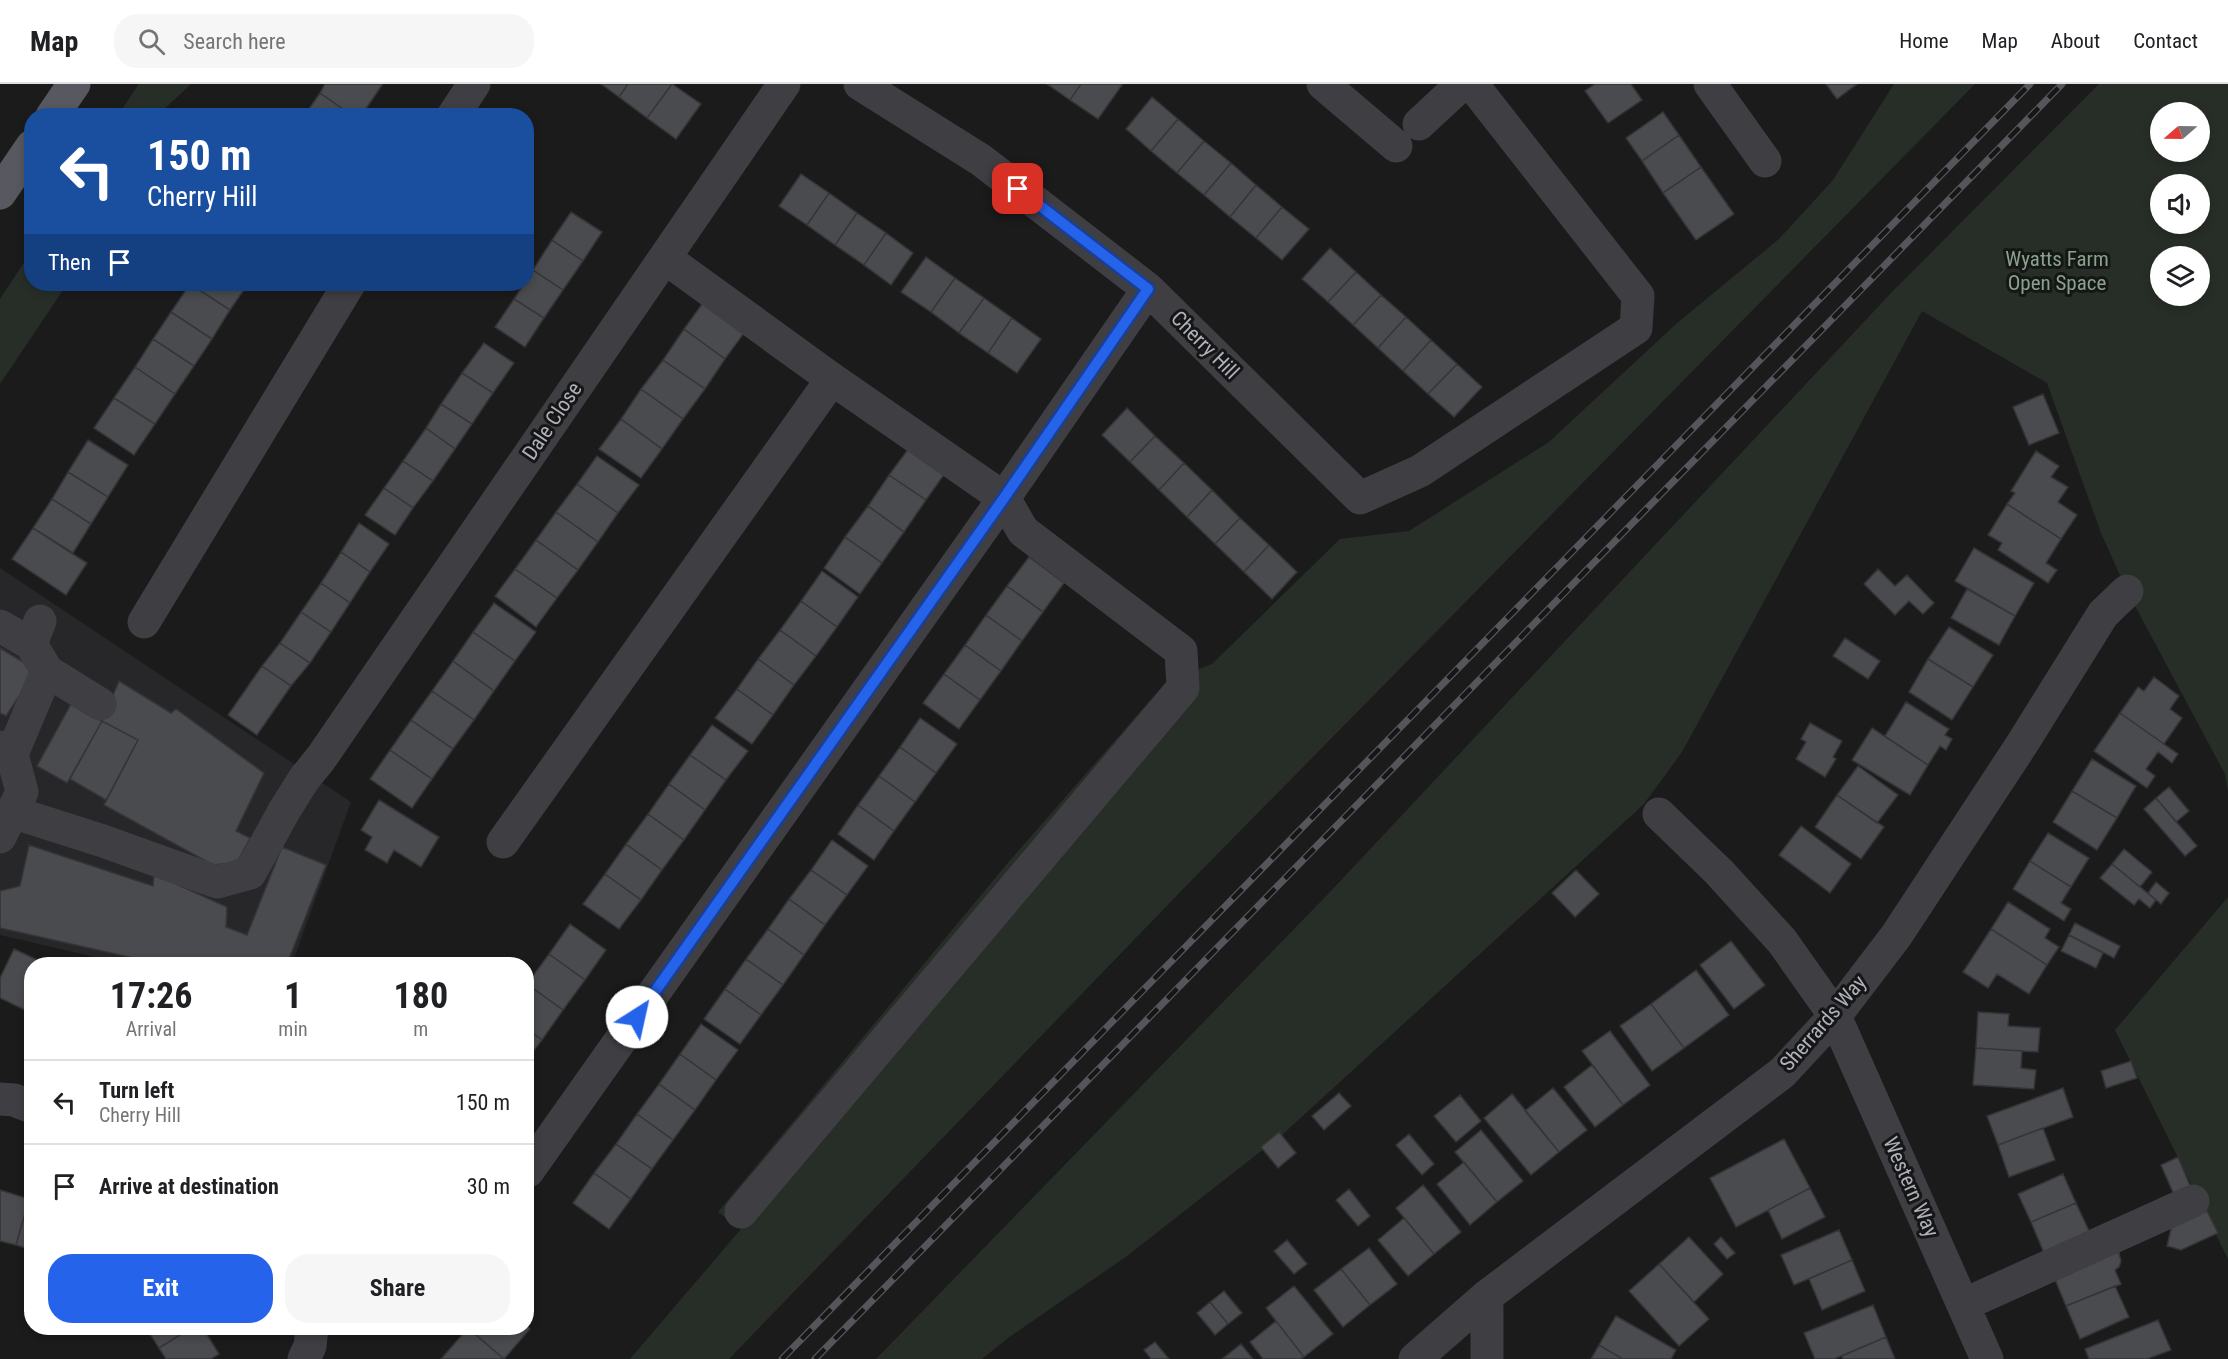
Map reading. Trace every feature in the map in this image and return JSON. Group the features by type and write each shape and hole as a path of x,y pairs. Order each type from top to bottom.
{"main road":[{"path":"58,108 74,84"},
{"path":"2,185 24,156"}],"street":[{"path":"458,108 474,84"},
{"name":"Dale Close","path":"7,811 103,841 217,882 250,873 304,779 321,758 784,84"},
{"name":"Cherry Hill","path":"860,84 981,160 1148,289 1360,498 1420,471 1636,328 1638,296 1472,84"},
{"path":"1323,84 1408,135 1462,84"},
{"path":"1715,86 1765,161"},
{"path":"664,258 832,379 1004,498 1023,531 1181,651 1183,688 741,1212"},
{"path":"534,1163 1004,498 1148,289"},
{"path":"144,622 345,291"},
{"path":"503,842 832,379"},
{"name":"Sherrards Way","path":"1415,1359 1487,1296 1782,1073 1835,1016 1896,936 2022,744 2103,614 2127,591"},
{"path":"0,626 39,645 100,704"},
{"path":"7,811 22,792 6,751 39,645"},
{"name":"Western Way","path":"1659,814 1719,872 1782,941 1835,1016 1987,1359"},
{"path":"0,1099 14,1100 24,1104"},
{"path":"1963,1305 2193,1201"},
{"path":"1487,1296 1487,1359"}],"shaded area":[{"path":"0,568 351,802 295,957 95,957 0,935"}],"green space":[{"path":"139,84 191,84 165,108 123,108"},
{"path":"1894,84 1975,84 1187,885 729,1359 630,1359 741,1229 718,1212 1006,865 1167,681 1212,664 1340,539 1409,531 1549,442 1676,324 1779,239 1833,180"},
{"name":"Wyatts Farm Open Space","path":"2099,84 2228,84 2228,791 2225,774 2127,591 2101,533 2047,383 1922,311 1682,752 1644,804 1283,1134 1127,1256 1008,1338 982,1359 876,1359 1330,892 1891,293"},
{"path":"24,263 24,291 62,291 0,384 0,299"},
{"path":"2228,897 2228,1259 2115,1030"}],"building":[{"path":"325,84 382,85 366,108 342,108 320,93"},
{"path":"601,84 628,84 619,97"},
{"path":"628,84 672,84 647,118 619,97"},
{"path":"672,84 701,104 676,139 647,118"},
{"path":"1047,84 1081,84 1070,100"},
{"path":"1081,84 1122,85 1098,119 1070,100"},
{"path":"1595,84 1631,84 1642,100 1608,123 1585,91"},
{"path":"1826,84 1857,84 1837,99"},
{"path":"320,93 342,108 310,108"},
{"path":"1152,97 1178,119 1151,151 1126,129"},
{"path":"1663,112 1679,135 1642,161 1626,138"},
{"path":"1178,119 1204,141 1177,173 1151,151"},
{"path":"1679,135 1701,167 1663,193 1642,161"},
{"path":"1204,141 1231,163 1204,195 1177,173"},
{"path":"1231,163 1256,185 1230,217 1204,195"},
{"path":"1701,167 1734,214 1696,240 1663,193"},
{"path":"801,174 829,193 807,225 779,206"},
{"path":"1256,185 1282,207 1256,238 1230,217"},
{"path":"829,193 857,213 835,245 807,225"},
{"path":"1282,207 1309,229 1282,260 1256,238"},
{"path":"571,212 602,232 583,261 552,240"},
{"path":"857,213 886,233 864,265 835,245"},
{"path":"886,233 913,253 891,285 864,265"},
{"path":"552,240 583,261 563,290 534,271"},
{"path":"1330,248 1356,272 1328,302 1302,279"},
{"path":"926,257 955,278 931,312 901,292"},
{"path":"534,271 563,290 544,318 514,299 519,291 534,291"},
{"path":"1356,272 1381,295 1353,325 1328,302"},
{"path":"955,278 984,298 959,333 931,312"},
{"path":"185,291 201,291 230,310 212,339 171,312"},
{"path":"201,291 243,291 230,310"},
{"path":"1381,295 1406,317 1378,348 1353,325"},
{"path":"984,298 1012,318 988,353 959,333"},
{"path":"514,299 544,318 525,347 495,327"},
{"path":"705,300 747,329 725,359 684,329"},
{"path":"171,312 212,339 194,366 153,339"},
{"path":"1406,317 1431,340 1403,371 1378,348"},
{"path":"1012,318 1041,339 1017,373 988,353"},
{"path":"684,329 725,359 705,389 663,360"},
{"path":"153,339 194,366 175,394 135,367"},
{"path":"1431,340 1457,364 1428,394 1403,371"},
{"path":"484,343 514,363 493,393 462,373"},
{"path":"663,360 705,389 683,419 641,389"},
{"path":"1457,364 1482,387 1454,417 1428,394"},
{"path":"135,367 175,394 155,424 114,398"},
{"path":"462,373 493,393 472,424 441,404"},
{"path":"641,389 683,419 662,449 621,419"},
{"path":"2043,394 2059,433 2029,445 2013,407"},
{"path":"114,398 155,424 134,455 94,428"},
{"path":"441,404 472,424 455,449 426,428"},
{"path":"1127,408 1155,436 1130,462 1102,435"},
{"path":"621,419 662,449 641,478 599,449"},
{"path":"426,428 455,449 433,481 403,461"},
{"path":"1155,436 1184,463 1159,490 1130,462"},
{"path":"88,440 128,465 108,497 68,472"},
{"path":"912,444 948,469 926,500 889,475"},
{"path":"2036,451 2059,466 2051,477 2068,487 2058,502 2077,515 2061,539 2007,504 2015,493 2011,491"},
{"path":"597,456 639,485 618,513 577,484"},
{"path":"403,461 433,481 413,508 384,488"},
{"path":"1184,463 1212,490 1187,517 1159,490"},
{"path":"68,472 108,497 91,524 52,499"},
{"path":"889,475 926,500 904,532 868,506"},
{"path":"577,484 618,513 598,542 556,512"},
{"path":"384,488 413,508 395,535 365,515"},
{"path":"1212,490 1240,518 1215,544 1187,517"},
{"path":"52,499 91,524 73,553 33,528"},
{"path":"2007,504 2061,539 2046,563 2057,570 2048,583 1998,550 2002,543 1988,535"},
{"path":"868,506 904,532 882,563 845,537"},
{"path":"556,512 598,542 578,570 536,540"},
{"path":"1240,518 1269,545 1244,572 1215,544"},
{"path":"359,523 389,544 370,572 341,552"},
{"path":"33,528 87,563 66,595 12,559"},
{"path":"845,537 882,563 860,594 824,568"},
{"path":"536,540 578,570 557,598 515,569"},
{"path":"1269,545 1297,572 1272,599 1244,572"},
{"path":"1974,548 2034,583 2015,616 1955,581"},
{"path":"341,552 370,572 350,603 321,583"},
{"path":"1029,557 1064,583 1043,612 1007,586"},
{"path":"515,569 557,598 536,627 495,596"},
{"path":"1878,569 1895,586 1907,575 1934,603 1923,614 1909,601 1895,615 1864,584"},
{"path":"822,571 858,597 837,627 801,601"},
{"path":"321,583 350,603 331,632 301,612"},
{"path":"1007,586 1043,612 1022,641 986,615"},
{"path":"1967,589 2015,616 1999,645 1951,618"},
{"path":"801,601 837,627 816,656 780,630"},
{"path":"494,603 536,632 515,661 473,632"},
{"path":"301,612 331,632 310,663 280,643"},
{"path":"986,615 1022,641 1001,671 965,645"},
{"path":"1949,627 1993,655 1973,687 1928,659"},
{"path":"780,630 816,656 794,685 758,659"},
{"path":"473,632 515,661 494,691 453,661"},
{"path":"1845,638 1880,661 1868,679 1833,656"},
{"path":"280,643 310,663 291,686 262,666"},
{"path":"965,645 1001,671 980,700 944,674"},
{"path":"0,648 36,670 6,716 0,713"},
{"path":"758,659 794,685 773,715 737,689"},
{"path":"1928,659 1973,687 1952,720 1909,692"},
{"path":"453,661 494,691 474,720 432,691"},
{"path":"262,666 291,686 257,735 228,715"},
{"path":"944,674 980,700 959,729 923,703"},
{"path":"2154,677 2179,696 2170,709 2182,718 2164,744 2120,713 2138,687 2144,691"},
{"path":"119,681 171,713 176,709 264,773 236,831 250,838 239,859 232,863 213,865 104,805 138,740 102,721"},
{"path":"737,689 773,715 752,744 715,718"},
{"path":"432,691 474,720 453,749 411,720"},
{"path":"1906,702 1949,729 1945,735 1952,739 1946,750 1940,746 1928,765 1885,736"},
{"path":"71,704 102,721 67,783 37,766"},
{"path":"2120,713 2178,754 2172,763 2158,752 2146,769 2155,776 2147,788 2094,751"},
{"path":"920,718 957,744 936,773 900,747"},
{"path":"411,720 453,749 432,779 390,750"},
{"path":"102,721 138,740 106,800 70,779"},
{"path":"1810,723 1842,741 1833,757 1836,759 1825,777 1796,759 1806,742 1801,739"},
{"path":"712,725 748,751 726,780 690,755"},
{"path":"1872,728 1928,765 1910,795 1852,760"},
{"path":"900,747 936,773 915,802 879,776"},
{"path":"390,750 432,779 412,808 370,779"},
{"path":"690,755 726,780 705,810 669,784"},
{"path":"2092,759 2136,786 2117,818 2072,791"},
{"path":"1858,766 1898,795 1877,823 1837,795"},
{"path":"879,776 915,802 894,831 858,805"},
{"path":"669,784 705,810 684,840 648,814"},
{"path":"2169,787 2189,811 2176,822 2156,798"},
{"path":"2072,791 2117,818 2097,850 2053,822"},
{"path":"1837,795 1884,827 1861,859 1815,827"},
{"path":"2156,798 2197,846 2185,856 2144,809"},
{"path":"379,800 439,837 421,867 394,850 387,863 365,850 372,837 361,830"},
{"path":"858,805 894,831 874,860 838,834"},
{"path":"648,814 684,840 662,870 626,844"},
{"path":"1801,826 1851,864 1830,893 1779,855"},
{"path":"2048,833 2089,858 2071,887 2030,861"},
{"path":"832,840 868,866 847,895 811,870"},
{"path":"626,844 662,870 641,900 605,874"},
{"path":"29,845 153,886 154,874 227,907 226,927 247,935 282,847 326,865 290,957 129,957 0,928 0,891 20,886"},
{"path":"2124,849 2152,872 2140,887 2112,864"},
{"path":"2030,861 2071,887 2061,903 2071,909 2064,921 2013,889"},
{"path":"2112,864 2156,900 2150,908 2139,899 2134,905 2100,878"},
{"path":"811,870 847,895 825,925 789,899"},
{"path":"1576,870 1599,894 1575,917 1552,893"},
{"path":"605,874 641,900 619,929 583,904"},
{"path":"2156,882 2169,893 2161,904 2148,893"},
{"path":"789,899 825,925 804,955 768,929"},
{"path":"2008,902 2050,929 2045,938 2059,947 2047,965 1991,929"},
{"path":"2075,923 2120,946 2114,958 2069,935"},
{"path":"570,924 606,950 585,980 549,954"},
{"path":"768,929 804,955 783,985 746,959"},
{"path":"1991,929 2047,965 2029,994 1997,974 1988,988 1963,972"},
{"path":"2069,935 2103,953 2096,968 2061,951"},
{"path":"1731,941 1765,985 1734,1009 1700,965"},
{"path":"14,949 31,957 24,957 24,1010 0,998 0,978"},
{"path":"549,954 585,980 563,1010 534,989 534,974"},
{"path":"746,959 783,985 761,1015 725,989"},
{"path":"1696,970 1729,1015 1684,1048 1651,1004"},
{"path":"534,989 563,1010 542,1040 534,1034"},
{"path":"725,989 761,1015 740,1044 704,1019"},
{"path":"1651,1004 1684,1048 1652,1071 1620,1026"},
{"path":"1978,1012 2009,1014 2008,1026 2040,1028 2038,1052 1976,1048"},
{"path":"701,1024 738,1050 716,1080 680,1054"},
{"path":"1610,1031 1650,1085 1623,1105 1582,1051"},
{"path":"534,1034 542,1040 534,1050"},
{"path":"1976,1048 2022,1051 2021,1068 2036,1070 2034,1089 1973,1085"},
{"path":"680,1054 716,1080 695,1110 659,1084"},
{"path":"2131,1061 2137,1078 2106,1088 2101,1071"},
{"path":"1592,1065 1623,1105 1595,1127 1564,1087"},
{"path":"659,1084 695,1110 673,1140 637,1114"},
{"path":"1553,1088 1587,1130 1559,1152 1525,1111"},
{"path":"2063,1088 2073,1117 1998,1145 1987,1116"},
{"path":"1339,1093 1351,1106 1324,1130 1312,1116"},
{"path":"1512,1094 1559,1152 1531,1175 1484,1118"},
{"path":"1460,1095 1481,1121 1456,1142 1434,1116"},
{"path":"637,1114 673,1140 652,1169 616,1144"},
{"path":"2043,1128 2055,1160 2009,1177 1998,1145"},
{"path":"1481,1130 1523,1181 1497,1202 1455,1152"},
{"path":"1279,1132 1296,1153 1278,1168 1261,1147"},
{"path":"1409,1134 1434,1164 1422,1175 1396,1145"},
{"path":"1784,1139 1810,1188 1736,1227 1710,1178"},
{"path":"616,1144 652,1169 631,1199 594,1173"},
{"path":"2178,1157 2192,1190 2175,1197 2161,1165"},
{"path":"1464,1162 1497,1202 1470,1225 1437,1184"},
{"path":"594,1173 631,1199 609,1229 573,1203"},
{"path":"2063,1174 2076,1203 2031,1222 2018,1194"},
{"path":"1423,1185 1461,1232 1434,1254 1396,1208"},
{"path":"1810,1188 1825,1217 1782,1239 1768,1210"},
{"path":"1349,1189 1370,1216 1358,1226 1336,1200"},
{"path":"0,1190 24,1197 24,1217 16,1245 0,1241"},
{"path":"2076,1203 2090,1233 2044,1253 2031,1222"},
{"path":"2207,1211 2218,1233 2181,1250 2167,1246 2172,1225"},
{"path":"24,1217 24,1248 16,1245"},
{"path":"1404,1218 1434,1254 1408,1276 1378,1240"},
{"path":"1839,1230 1852,1260 1794,1285 1781,1255"},
{"path":"1689,1237 1723,1274 1694,1302 1659,1264"},
{"path":"1721,1237 1735,1253 1727,1259 1714,1244"},
{"path":"1287,1240 1307,1264 1294,1274 1274,1251"},
{"path":"1369,1248 1397,1284 1370,1305 1341,1269"},
{"path":"2111,1252 2119,1253 2121,1261 2115,1270 2121,1284 2066,1306 2054,1277"},
{"path":"1852,1260 1865,1291 1822,1310 1809,1279"},
{"path":"1659,1264 1709,1319 1679,1346 1629,1291"},
{"path":"1341,1269 1370,1305 1343,1327 1314,1290"},
{"path":"1294,1286 1333,1334 1304,1357 1266,1308"},
{"path":"2115,1286 2129,1317 2080,1339 2066,1306"},
{"path":"1224,1291 1242,1313 1228,1324 1210,1302"},
{"path":"1210,1302 1228,1324 1215,1335 1197,1313"},
{"path":"1873,1305 1886,1337 1834,1359 1815,1359 1804,1333"},
{"path":"1616,1316 1676,1350 1671,1359 1623,1359 1599,1345"},
{"path":"2158,1320 2171,1350 2147,1359 2089,1359 2085,1349"},
{"path":"1276,1321 1304,1357 1300,1359 1263,1359 1250,1342"},
{"path":"151,1335 180,1335 159,1348"},
{"path":"180,1335 207,1335 219,1354 211,1359 166,1359 159,1348"},
{"path":"462,1335 476,1335 504,1359 441,1359"},
{"path":"476,1335 525,1335 504,1359"},
{"path":"1886,1337 1895,1359 1843,1359 1842,1356"},
{"path":"1155,1342 1169,1359 1151,1359 1144,1350"},
{"path":"1241,1344 1253,1359 1222,1359"},
{"path":"1599,1345 1623,1359 1591,1359"}],"railway":[{"path":"782,1359 2030,84"},
{"path":"815,1359 2062,84"}],"route":[{"path":"637,1017 1004,498 1148,289 1018,189"}]}
